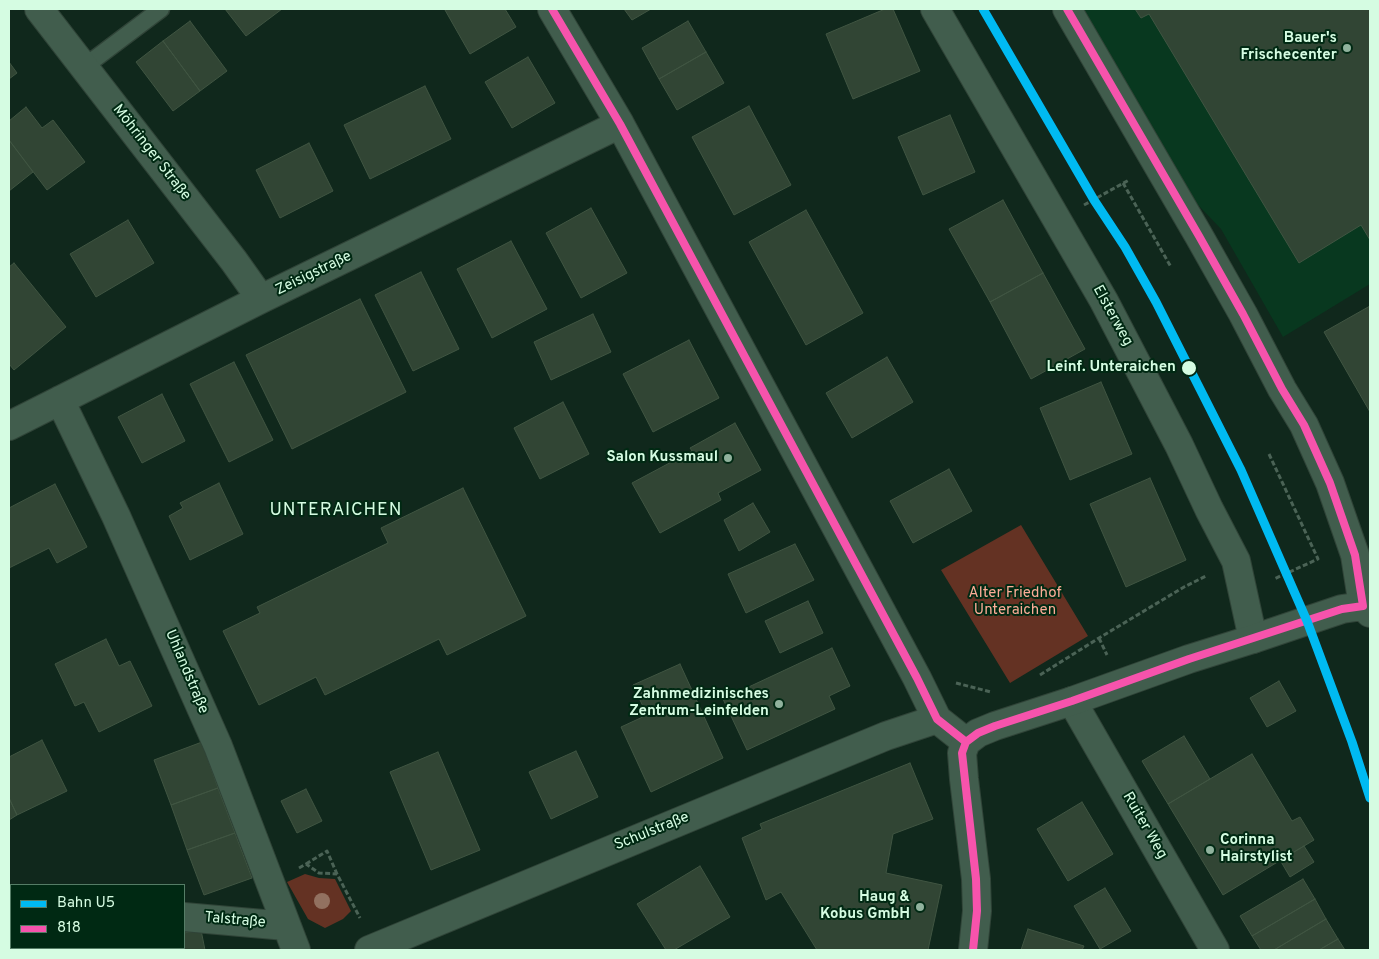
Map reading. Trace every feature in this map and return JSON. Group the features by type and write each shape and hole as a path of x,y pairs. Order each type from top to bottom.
{"street":[{"name":"Möhringer Straße","path":"39,9 261,299"},
{"path":"552,9 620,124 937,719 966,742"},
{"name":"Elsterweg","path":"935,9 1104,301 1150,388 1236,561 1253,640"},
{"path":"973,950 977,911 976,879 962,753 966,742 978,733 995,726 1072,701 1188,659 1253,640 1342,608 1368,607 1355,555 1330,483 1304,425 1282,389 1243,314 1157,162 1067,9"},
{"name":"Zeisigstraße","path":"9,426 261,299 620,124"},
{"name":"Uhlandstraße","path":"60,400 116,516 172,640 239,798 296,950"},
{"name":"Ruiter Weg","path":"1072,701 1215,950"},
{"name":"Schulstraße","path":"372,949 886,736 937,719"},
{"name":"Talstraße","path":"185,917 286,926"}],"lane":[{"path":"84,67 161,9"}],"path":[{"path":"1057,219 1157,162"},
{"path":"1123,183 1171,266"},
{"path":"1268,582 1318,559 1269,454"},
{"path":"1040,675 1184,587 1236,561"},
{"path":"922,688 955,683 994,692"},
{"path":"270,884 327,852 372,949"},
{"path":"306,864 319,873 337,874"}],"shaded area":[{"path":"1067,9 1370,9 1370,284 1283,337 1221,229 1157,162"}],"green space":[{"name":"Alter Friedhof Unteraichen","path":"1021,525 1088,636 1010,683 941,570"},
{"path":"305,874 319,878 335,879 351,911 343,919 325,928 308,919 287,882"}],"building":[{"path":"225,9 282,9 246,36"},
{"path":"446,9 505,9 516,27 470,54"},
{"path":"624,9 651,9 632,20"},
{"path":"885,9 893,9 920,71 853,99 826,34"},
{"path":"1135,9 1370,9 1370,240 1361,225 1299,263 1149,14 1141,18"},
{"path":"190,21 227,71 200,91 163,41"},
{"path":"688,21 706,52 659,79 642,48"},
{"path":"163,41 200,91 173,111 136,62"},
{"path":"706,52 724,83 677,110 659,79"},
{"path":"528,57 555,103 512,128 485,82"},
{"path":"9,62 17,73 9,79"},
{"path":"425,86 451,139 370,179 344,125"},
{"path":"749,106 791,185 734,215 692,137"},
{"path":"26,107 42,128 53,120 85,162 47,190 9,140 9,121"},
{"path":"950,115 975,172 923,195 898,137"},
{"path":"9,140 33,172 9,191"},
{"path":"309,143 333,191 280,218 256,170"},
{"path":"1003,200 1043,273 990,302 949,229"},
{"path":"591,208 627,273 581,298 546,233"},
{"path":"806,210 863,313 806,345 749,242"},
{"path":"128,220 154,263 96,297 70,254"},
{"path":"511,241 547,309 492,338 457,269"},
{"path":"14,263 66,327 14,370 9,364 9,267"},
{"path":"421,272 459,349 413,371 375,295"},
{"path":"1043,273 1085,349 1031,379 990,302"},
{"path":"360,299 406,392 292,449 246,355"},
{"path":"1370,306 1370,412 1324,332"},
{"path":"593,314 611,352 551,380 534,342"},
{"path":"689,340 719,398 653,432 623,374"},
{"path":"887,357 913,402 852,438 826,393"},
{"path":"234,362 273,440 229,462 190,384"},
{"path":"1101,382 1132,454 1070,480 1040,408"},
{"path":"162,394 185,441 142,463 118,417"},
{"path":"563,402 589,454 540,479 514,428"},
{"path":"735,423 761,470 718,493 721,500 660,533 632,483 692,451 690,448"},
{"path":"949,469 972,511 913,543 890,501"},
{"path":"1150,478 1186,560 1126,587 1090,504"},
{"path":"219,483 243,534 190,560 169,516 183,508 180,503"},
{"path":"55,484 87,547 57,563 49,548 9,568 9,508"},
{"path":"463,488 526,616 447,655 439,639 325,695 316,677 259,705 223,631 260,613 257,607 388,543 381,528"},
{"path":"753,503 770,532 739,551 724,520"},
{"path":"795,544 814,580 746,613 728,574"},
{"path":"808,601 823,633 780,653 765,621"},
{"path":"106,639 119,666 130,661 152,706 99,732 84,702 75,706 55,664"},
{"name":"Zahnmedizinisches Zentrum-Leinfelden","path":"832,648 850,686 829,696 835,709 747,750 723,699"},
{"path":"680,664 723,758 651,792 621,727 647,715 633,685"},
{"path":"1279,681 1296,711 1267,727 1250,698"},
{"path":"1184,736 1210,779 1168,804 1142,761"},
{"path":"42,740 67,791 17,815 9,798 9,757"},
{"path":"202,742 218,788 171,805 154,760"},
{"path":"576,751 598,797 551,819 529,772"},
{"path":"438,752 480,850 431,870 390,772"},
{"path":"1252,754 1292,821 1300,817 1314,840 1223,895 1168,804"},
{"path":"910,763 933,819 893,834 886,873 942,885 928,950 817,950 781,892 766,900 742,838 762,829 760,824"},
{"path":"218,788 235,833 187,850 171,805"},
{"path":"306,789 322,821 297,833 281,801"},
{"path":"9,798 17,815 9,820"},
{"path":"1082,802 1113,854 1068,881 1037,829"},
{"path":"235,833 252,878 204,895 187,850"},
{"path":"1304,846 1314,862 1290,877 1280,860"},
{"path":"700,866 730,917 674,950 666,950 637,904"},
{"path":"1303,879 1315,899 1252,936 1240,916"},
{"path":"1105,888 1131,931 1100,949 1074,906"},
{"path":"1315,899 1326,919 1274,950 1261,950 1252,936"},
{"path":"1326,919 1338,939 1319,950 1274,950"},
{"path":"1028,929 1084,946 1082,950 1021,950"},
{"path":"201,930 205,950 163,950 185,949 185,933"},
{"path":"1338,939 1345,950 1319,950"},
{"path":"25,949 88,949 88,950"},
{"path":"122,949 163,949 163,950"}],"rail line":[{"name":"U5","path":"983,9 1094,200 1125,247 1156,302 1241,470 1307,621 1352,742 1370,798"}],"transit line":[{"name":"818","path":"552,9 620,124 917,678 937,719 966,742"},
{"name":"818","path":"1067,9 1199,236 1282,389 1304,425 1330,483 1355,555 1363,606"},
{"name":"818","path":"966,742 978,733 995,726 1072,701 1189,659 1342,609 1363,606"},
{"name":"818","path":"966,742 962,753 976,879 977,911 973,950"}],"place":[{"name":"Bauer's Frischecenter","path":"1347,48"},
{"name":"Leinf. Unteraichen","path":"1189,368"},
{"name":"Salon Kussmaul","path":"728,458"},
{"name":"Zahnmedizinisches Zentrum-Leinfelden","path":"779,704"},
{"name":"Corinna Hairstylist","path":"1210,850"},
{"name":"Haug & Kobus GmbH","path":"920,907"}],"district":[{"name":"UNTERAICHEN","path":"336,511"}]}
